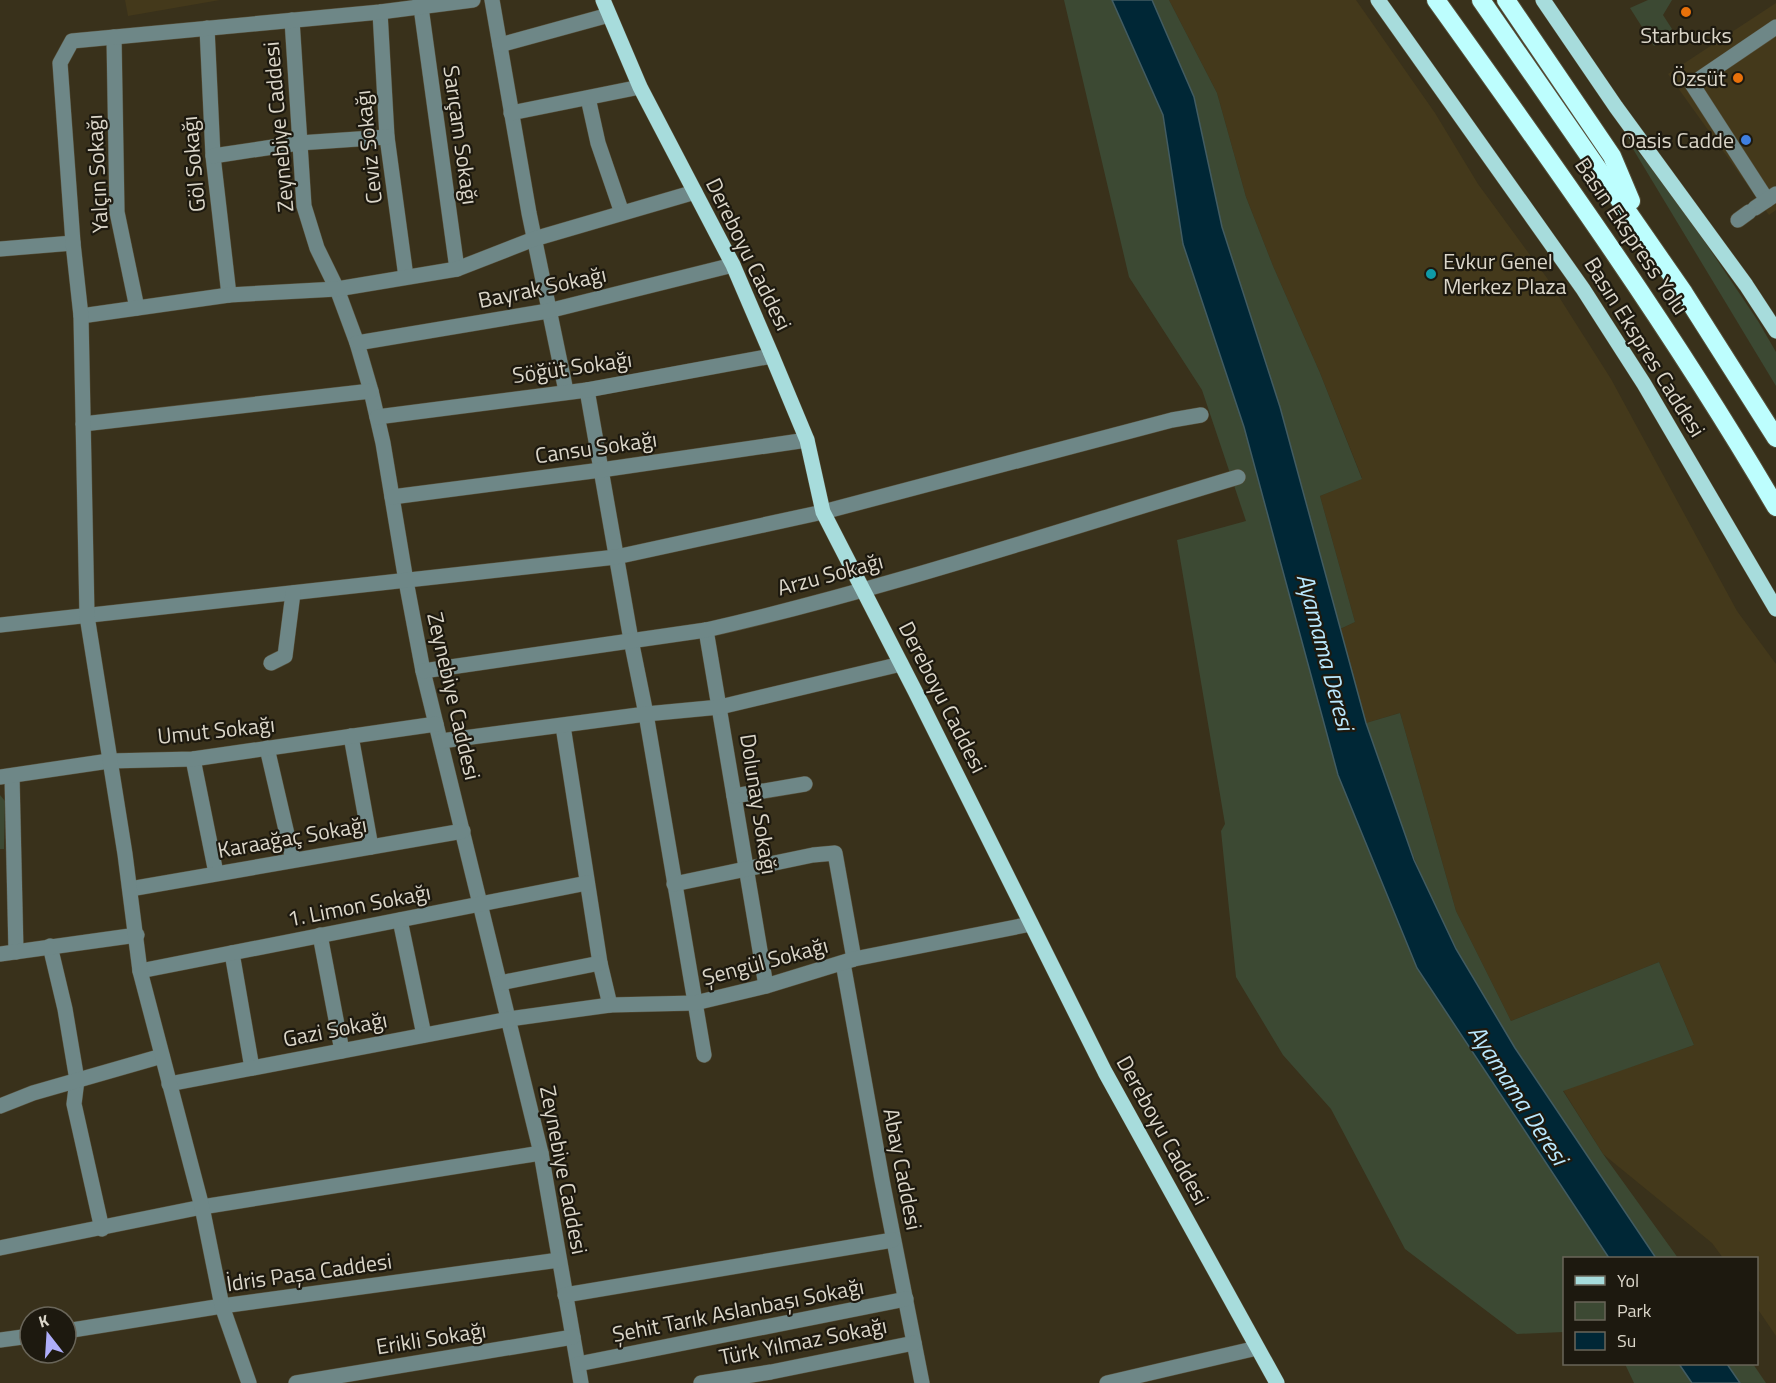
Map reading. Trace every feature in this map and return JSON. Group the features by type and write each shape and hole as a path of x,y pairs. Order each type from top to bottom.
{"highway":[{"name":"Basın Ekspress Yolu","path":"1436,0 1618,256 1680,351 1776,507"},
{"name":"Basın Ekspress Yolu","path":"1481,0 1644,233 1776,438"},
{"path":"1506,0 1612,156 1644,233"}],"main road":[{"name":"Basın Ekspres Caddesi","path":"1378,0 1583,289 1644,384 1776,609"},
{"path":"1543,0 1616,107 1746,285 1776,331"},
{"name":"Dereboyu Caddesi","path":"603,5 640,87 733,265 807,440 823,512 1105,1072 1277,1383"}],"street":[{"path":"249,1383 222,1306 202,1207 140,971 115,784 109,761 87,616 81,316 73,243 60,63 72,40 292,21 380,12 420,4 473,0"},
{"path":"492,0 534,239 566,391"},
{"name":"Sarıçam Sokağı","path":"420,4 457,269"},
{"path":"500,45 603,5"},
{"name":"Ceviz Sokağı","path":"380,12 387,137 405,277"},
{"name":"Zeynebiye Caddesi","path":"292,21 304,206 317,248 337,289 357,343 372,391 423,671 541,1154 581,1383"},
{"path":"1757,207 1692,84 1776,27"},
{"name":"Göl Sokağı","path":"207,28 213,156 229,295"},
{"name":"Yalçın Sokağı","path":"114,37 117,212 137,308"},
{"path":"511,113 640,87"},
{"path":"588,98 598,143 622,213"},
{"path":"213,156 299,143 387,137"},
{"path":"81,316 229,295 337,289 457,269 534,239 695,192"},
{"path":"0,249 73,243"},
{"name":"Bayrak Sokağı","path":"357,343 549,311 733,265"},
{"name":"Söğüt Sokağı","path":"377,417 587,390 772,356"},
{"path":"587,390 646,714 704,1055"},
{"path":"83,424 372,391"},
{"path":"0,625 616,557 823,512 1173,420 1201,415"},
{"name":"Cansu Sokağı","path":"392,497 807,440"},
{"name":"Arzu Sokağı","path":"423,671 706,630 863,590 1238,477"},
{"path":"271,663 285,656 293,593"},
{"name":"Dolunay Sokağı","path":"706,630 766,986"},
{"path":"441,741 646,714 720,707 901,664"},
{"name":"Umut Sokağı","path":"6,776 109,761 193,759 436,724"},
{"path":"562,726 600,963 610,1005"},
{"path":"351,736 371,847"},
{"path":"267,748 293,860"},
{"path":"193,759 216,873"},
{"path":"6,776 16,952"},
{"path":"734,796 806,784"},
{"name":"Karaağaç Sokağı","path":"130,889 463,831"},
{"name":"Abay Caddesi","path":"746,869 813,855 835,853 848,961 893,1240 922,1383"},
{"path":"674,884 746,869"},
{"name":"1. Limon Sokağı","path":"140,971 587,884"},
{"path":"400,920 424,1035"},
{"name":"Şengül Sokağı","path":"509,1019 610,1005 695,1003 766,986 848,961 1031,924"},
{"path":"0,954 137,935"},
{"path":"320,935 342,1051"},
{"path":"50,946 65,1009 77,1080 74,1104 102,1228"},
{"path":"232,953 252,1068"},
{"path":"500,983 600,963"},
{"name":"Gazi Sokağı","path":"169,1084 509,1019"},
{"path":"0,1106 33,1093 162,1056"},
{"path":"0,1248 202,1207 541,1154"},
{"path":"565,1295 893,1240"},
{"name":"İdris Paşa Caddesi","path":"78,1329 222,1306 558,1260"},
{"name":"Şehit Tarık Aslanbaşı Sokağı","path":"578,1364 906,1299"},
{"name":"Erikli Sokağı","path":"296,1383 573,1337"},
{"path":"0,1340 18,1338"},
{"name":"Türk Yılmaz Sokağı","path":"700,1383 771,1372 914,1343"},
{"path":"1107,1383 1257,1348"}],"shaded area":[{"path":"125,0 220,0 128,16"},
{"path":"1169,0 1356,0 1435,113 1478,184 1547,278 1611,379 1737,611 1776,664 1776,1336 1758,1309 1758,1257 1722,1257 1712,1243 1603,1154 1563,1090 1694,1045 1659,962 1511,1021 1456,911 1400,713 1366,723 1340,629 1355,622 1320,496 1362,478 1246,197 1217,93"},
{"name":"Oasis Cadde","path":"1776,3 1776,210 1769,215 1668,74"}],"green space":[{"path":"1064,0 1112,0 1163,115 1183,244 1244,427 1338,775 1417,968 1608,1257 1563,1257 1563,1332 1517,1334 1405,1249 1331,1109 1283,1055 1236,977 1221,831 1225,824 1177,540 1246,521 1202,390 1129,277"},
{"path":"1152,0 1169,0 1217,93 1246,197 1362,479 1320,496 1355,622 1340,629 1280,407 1222,227 1194,97"},
{"path":"1648,0 1672,0 1663,15 1672,29 1654,46 1630,8"},
{"path":"1627,139 1668,187 1758,321 1776,352 1776,386"},
{"path":"1400,713 1456,911 1511,1021 1659,962 1694,1045 1563,1091 1603,1154 1677,1257 1655,1257 1528,1068 1480,990 1430,895 1366,723"},
{"path":"0,795 5,801 4,849 0,849"},
{"path":"1625,1365 1680,1365 1692,1383 1634,1383"},
{"path":"1728,1365 1754,1365 1766,1383 1740,1383"}],"water":[{"name":"Ayamama Deresi","path":"1112,0 1152,0 1194,97 1222,227 1280,407 1366,723 1414,860 1456,949 1515,1048 1655,1257 1608,1257 1417,968 1338,775 1244,427 1183,244 1163,115"},
{"path":"1680,1365 1728,1365 1740,1383 1692,1383"}],"place":[{"name":"Starbucks","path":"1686,12"},
{"name":"Özsüt","path":"1738,78"},
{"name":"Oasis Cadde","path":"1746,140"},
{"name":"Evkur Genel Merkez Plaza","path":"1431,274"}]}
